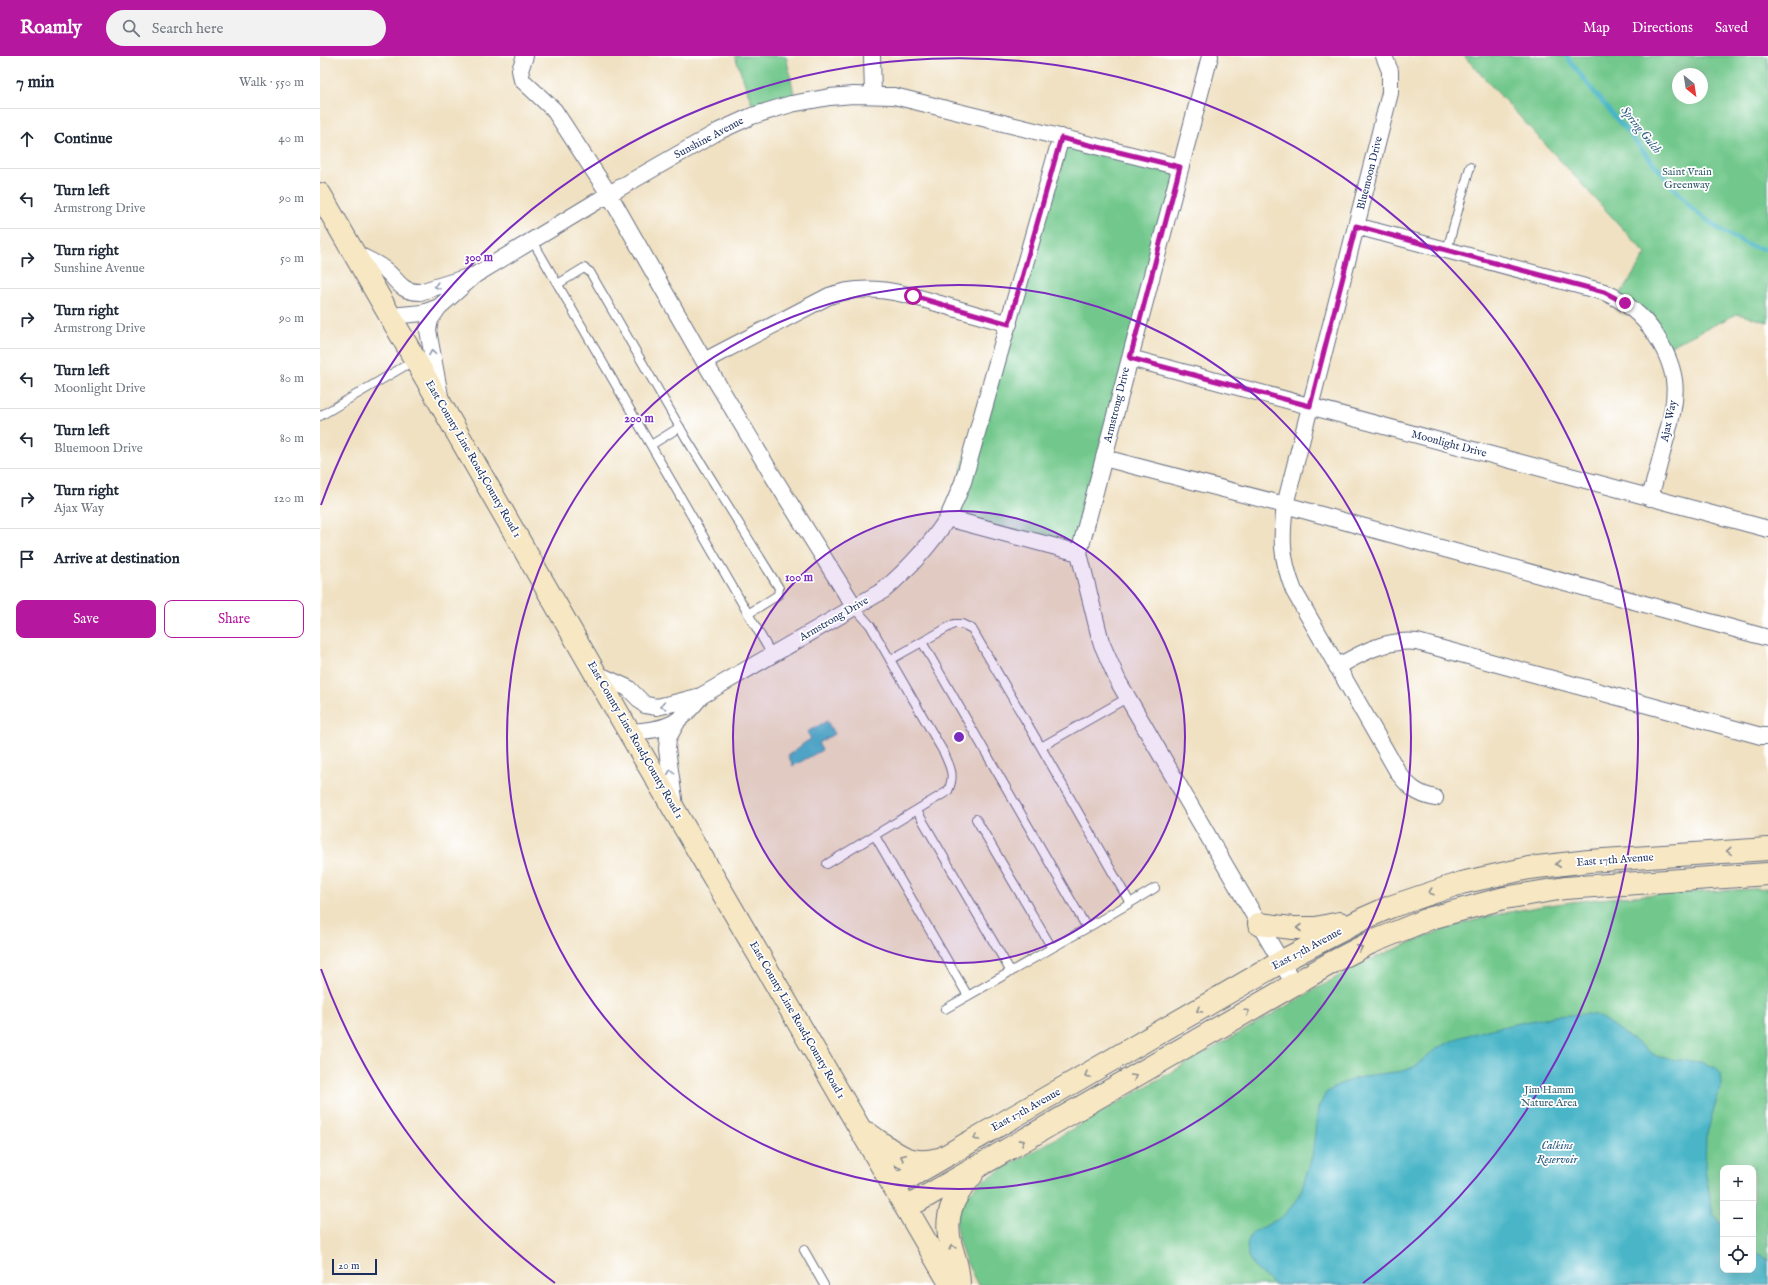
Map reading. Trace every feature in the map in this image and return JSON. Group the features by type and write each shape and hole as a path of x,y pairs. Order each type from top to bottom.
{"main road":[{"name":"East County Line Road;County Road 1","path":"320,194 629,732 951,1285"},
{"name":"East 17th Avenue","path":"894,1186 1281,962 1365,918 1390,907 1449,887 1529,868 1589,861 1768,849"},
{"path":"906,1208 1348,954 1390,934 1431,918 1480,903 1565,888 1768,874"},
{"path":"1259,924 1292,928 1316,928 1365,918"},
{"path":"861,1130 908,1160 928,1162 941,1158"},
{"path":"959,1285 959,1271 948,1228 949,1212 955,1196 971,1175 988,1161"}],"street":[{"path":"525,56 520,70 522,80 554,110 609,194 770,473 854,608"},
{"path":"872,56 873,95"},
{"name":"Armstrong Drive","path":"1080,553 1210,56"},
{"name":"Bluemoon Drive","path":"1384,56 1390,71 1390,93 1285,505 1282,545 1288,576 1301,605 1399,774 1421,796 1435,798"},
{"name":"Sunshine Avenue","path":"442,405 428,330 430,320 439,307 475,275 532,240 720,131 752,116 796,103 830,97 873,95 894,96 1180,167"},
{"name":"Armstrong Drive","path":"596,673 628,688 645,705 657,707 701,696 884,590 906,570 926,548 947,518 963,482 1061,138"},
{"name":"Ajax Way","path":"1356,226 1604,292 1618,298 1630,307 1651,329 1664,349 1674,379 1674,409 1650,498"},
{"name":"Sunshine Avenue","path":"353,252 385,269 400,286 411,292 420,292 475,275"},
{"path":"704,361 829,296 847,290 886,290 906,294 1009,324"},
{"name":"Sunshine Avenue","path":"390,316 423,313 439,307"},
{"name":"Moonlight Drive","path":"1130,358 1768,529"},
{"path":"1104,458 1285,505 1768,638"},
{"path":"947,518 1080,553 1101,642 1118,681 1294,984"},
{"path":"1337,667 1372,648 1388,643 1403,640 1417,642 1761,736 1768,736"},
{"name":"Armstrong Drive","path":"676,811 667,749 668,738 677,722 689,711 701,696"},
{"name":"Armstrong Drive","path":"629,732 661,729 677,722"}],"lane":[{"path":"1447,250 1470,167"},
{"path":"532,240 772,656"},
{"path":"558,284 584,268 590,272 680,427 779,588 778,595 748,614"},
{"path":"320,416 416,360"},
{"path":"651,445 680,427"},
{"path":"827,864 948,792 952,782 952,770 944,753 870,626 854,608"},
{"path":"890,660 954,624 962,624 972,629 1130,903"},
{"path":"922,642 1087,928"},
{"path":"1041,747 1127,698"},
{"path":"917,811 1011,972"},
{"path":"976,819 1052,948"},
{"path":"875,836 968,996"},
{"path":"945,1009 1155,888"},
{"path":"804,1250 824,1285"}],"green space":[{"path":"735,56 786,56 796,103 756,115"},
{"name":"Saint Vrain Greenway","path":"1464,56 1768,56 1768,322 1737,314 1664,349 1618,298 1646,254"},
{"path":"1061,137 1180,167 1079,553 947,518"},
{"name":"Jim Hamm Nature Area","path":"1768,888 1768,1285 978,1285 968,1266 960,1245 956,1224 962,1203 968,1194 980,1182 1356,966 1437,932 1487,917 1556,904 1627,896"}],"water":[{"path":"827,721 834,734 818,743 822,750 793,766 788,755 811,739 807,732"},
{"name":"Calkins Reservoir","path":"1586,1014 1595,1015 1656,1056 1668,1059 1701,1062 1716,1068 1720,1073 1721,1085 1706,1137 1705,1170 1713,1213 1720,1224 1720,1273 1756,1273 1756,1254 1768,1260 1768,1285 1274,1285 1253,1266 1248,1256 1247,1244 1250,1236 1254,1232 1282,1217 1293,1205 1301,1191 1312,1156 1318,1108 1326,1093 1338,1085 1354,1079 1371,1075 1403,1071 1414,1067 1437,1048 1461,1037 1491,1029 1555,1016"}],"waterway":[{"name":"Spring Gulch","path":"1566,56 1599,98 1692,209 1719,229 1750,246 1764,249"}],"route":[{"path":"913,296 1009,324 1061,138 1180,167 1130,358 1310,406 1356,226 1604,292 1625,303"}]}
